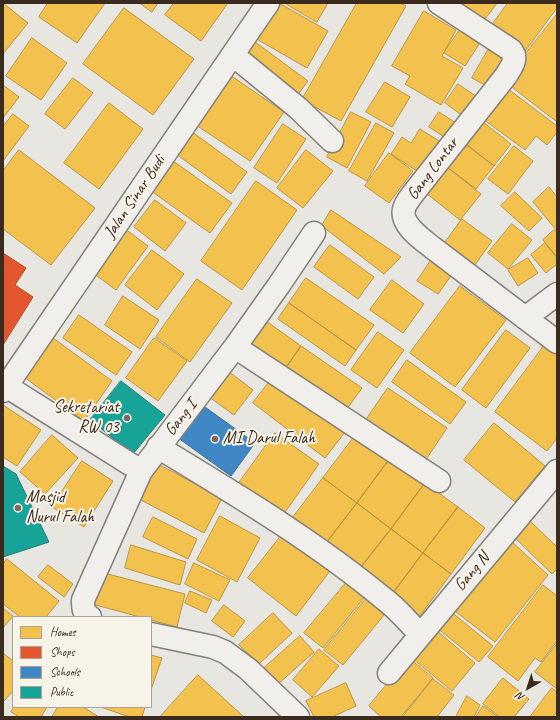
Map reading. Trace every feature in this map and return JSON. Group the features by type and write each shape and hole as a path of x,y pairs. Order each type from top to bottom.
{"street":[{"name":"Jalan Sinar Budi","path":"4,387 268,3"},
{"name":"Gang Lontar","path":"439,3 511,50 515,57 512,66 505,77 412,195 404,210 404,217 407,224 416,234 433,248 557,342"},
{"path":"233,55 298,108 332,141"},
{"name":"Gang I","path":"89,616 83,608 83,600 141,471 235,347 314,233"},
{"path":"525,318 557,294"},
{"path":"235,347 439,481"},
{"path":"4,387 141,471"},
{"path":"158,447 277,520 329,556 384,598 420,634"},
{"name":"Gang N","path":"389,673 557,471"},
{"path":"152,634 213,647 225,652 248,669 298,717"}],"building: Homes":[{"path":"3,3 28,23 3,54"},
{"path":"48,3 105,3 77,43 39,17"},
{"path":"140,3 158,3 152,12"},
{"path":"174,3 228,3 201,41 165,15"},
{"path":"272,3 279,3 328,31 307,68 253,37"},
{"path":"285,3 328,3 317,22"},
{"path":"357,3 400,3 406,6 341,121 302,100"},
{"path":"449,3 497,3 480,26"},
{"path":"508,3 557,3 557,8 523,54 489,29"},
{"path":"124,8 194,59 153,115 83,64"},
{"path":"424,11 456,30 442,56 463,68 441,105 405,84 410,76 392,66"},
{"path":"557,14 557,122 504,81"},
{"path":"461,28 481,41 465,66 444,53"},
{"path":"32,38 67,63 41,100 6,76"},
{"path":"251,39 308,81 296,97 239,55"},
{"path":"488,50 506,60 490,88 472,78"},
{"path":"227,73 284,112 250,161 193,123"},
{"path":"73,78 93,93 65,129 45,114"},
{"path":"385,82 410,97 392,127 366,112"},
{"path":"458,84 480,99 467,119 445,103"},
{"path":"3,85 19,97 3,118"},
{"path":"503,85 557,126 557,132 547,145 536,136 525,150 479,116"},
{"path":"109,103 143,129 99,189 64,163"},
{"path":"351,112 371,122 347,168 327,157"},
{"path":"439,112 462,127 452,142 429,127"},
{"path":"13,114 29,126 3,161 3,127"},
{"path":"478,118 511,144 494,166 461,140"},
{"path":"376,123 394,133 367,181 349,171"},
{"path":"283,124 306,139 277,183 254,168"},
{"path":"188,129 247,172 231,194 172,151"},
{"path":"420,129 447,146 420,173 391,154 402,137 411,143"},
{"path":"460,140 494,166 476,189 443,164"},
{"path":"514,146 533,161 508,194 488,179"},
{"path":"19,150 95,208 51,265 3,229 3,171"},
{"path":"306,150 333,171 303,208 277,188"},
{"path":"389,153 413,171 389,203 365,186"},
{"path":"169,158 232,203 210,233 147,188"},
{"path":"447,167 481,194 460,220 426,193"},
{"path":"256,181 297,210 242,290 201,261"},
{"path":"549,187 557,197 557,231 533,202"},
{"path":"515,192 542,218 529,231 501,206"},
{"path":"155,200 186,223 165,251 134,227"},
{"path":"331,210 401,257 384,274 322,226"},
{"path":"462,219 492,241 472,269 442,247"},
{"path":"512,224 532,240 508,269 488,253"},
{"path":"121,226 148,246 116,290 89,270"},
{"path":"554,230 557,233 557,257 543,240"},
{"path":"545,243 557,258 557,264 546,273 531,255"},
{"path":"330,245 374,277 358,299 314,267"},
{"path":"152,250 184,274 157,310 125,285"},
{"path":"528,258 538,273 518,286 508,270"},
{"path":"432,259 453,273 438,294 417,281"},
{"path":"306,278 374,325 356,350 289,303"},
{"path":"197,279 232,303 190,362 156,337"},
{"path":"392,280 424,304 403,333 370,310"},
{"path":"460,286 506,320 455,387 410,353"},
{"path":"123,296 159,320 140,349 105,325"},
{"path":"289,303 356,350 345,366 278,319"},
{"path":"79,315 132,352 116,375 63,338"},
{"path":"262,318 301,346 284,371 244,343"},
{"path":"506,330 530,348 486,408 462,390"},
{"path":"378,332 404,350 377,388 351,370"},
{"path":"53,338 112,381 84,421 24,377"},
{"path":"154,338 187,361 158,401 126,378"},
{"path":"549,339 557,345 557,438 547,451 495,412"},
{"path":"301,346 362,388 344,413 284,371"},
{"path":"407,360 466,402 450,424 392,382"},
{"path":"224,368 253,390 234,415 205,394"},
{"path":"273,377 345,432 325,458 253,403"},
{"path":"388,388 447,428 425,461 366,420"},
{"path":"3,405 41,430 17,466 3,457"},
{"path":"494,423 545,466 515,502 464,460"},
{"path":"358,432 391,457 357,503 323,478"},
{"path":"275,433 319,464 283,515 239,483"},
{"path":"52,435 78,458 45,494 20,472"},
{"path":"391,457 425,483 391,529 357,503"},
{"path":"82,461 113,481 84,527 52,507"},
{"path":"158,464 222,498 204,533 139,499"},
{"path":"323,478 357,503 324,546 291,520"},
{"path":"425,483 458,507 423,553 391,529"},
{"path":"357,503 391,529 358,571 324,546"},
{"path":"458,507 485,528 451,574 423,553"},
{"path":"220,516 260,538 237,582 197,560"},
{"path":"153,517 197,539 188,559 143,537"},
{"path":"528,519 557,547 557,569 552,574 512,535"},
{"path":"391,529 423,553 391,596 358,571"},
{"path":"285,531 333,567 296,616 248,578"},
{"path":"511,541 548,575 495,642 451,608"},
{"path":"131,545 186,562 180,585 125,568"},
{"path":"423,553 451,574 419,617 391,596"},
{"path":"7,559 59,601 47,616 19,616 3,604 3,564"},
{"path":"194,563 230,580 219,601 185,584"},
{"path":"48,565 73,584 64,597 38,577"},
{"path":"100,572 185,594 177,627 152,620 152,616 136,616 92,604"},
{"path":"346,583 364,598 323,648 304,633"},
{"path":"543,585 557,596 557,641 541,662 535,658 518,681 488,657"},
{"path":"190,591 212,600 206,613 185,603"},
{"path":"366,599 384,615 343,665 324,650"},
{"path":"224,605 245,621 233,637 212,621"},
{"path":"3,608 13,616 3,628"},
{"path":"450,611 493,646 479,662 436,627"},
{"path":"273,613 292,633 259,664 239,645"},
{"path":"436,630 475,663 452,691 412,658"},
{"path":"300,636 314,652 277,685 263,669"},
{"path":"557,644 557,689 535,672"},
{"path":"319,649 339,666 312,697 293,680"},
{"path":"3,653 12,660 12,692 3,702"},
{"path":"152,655 162,658 152,687"},
{"path":"409,658 433,678 401,717 381,717 369,706"},
{"path":"198,675 244,717 160,717"},
{"path":"503,678 529,699 514,717 500,717 483,704"},
{"path":"433,679 454,695 437,717 403,717"},
{"path":"346,683 356,706 332,717 314,717 306,701"},
{"path":"552,688 557,692 557,711 553,717 530,717"},
{"path":"467,696 480,705 474,717 456,717"},
{"path":"483,706 498,717 476,717"},
{"path":"13,708 46,708 41,717 19,717 11,712"},
{"path":"57,708 85,708 99,717 52,717"},
{"path":"104,708 145,708 142,717 130,717"}],"building: Shops":[{"path":"3,253 26,268 15,285 33,297 3,345"}],"building: Schools":[{"name":"MI Darul Falah","path":"198,402 255,443 231,476 174,435"}],"building: Public":[{"name":"Sekretariat RW 03","path":"121,381 165,415 133,454 90,420"},
{"name":"Masjid Nurul Falah","path":"3,466 16,474 49,542 3,557"}],"place":[{"name":"Sekretariat RW 03","path":"127,418"},
{"name":"MI Darul Falah","path":"215,439"},
{"name":"Masjid Nurul Falah","path":"18,508"}]}
